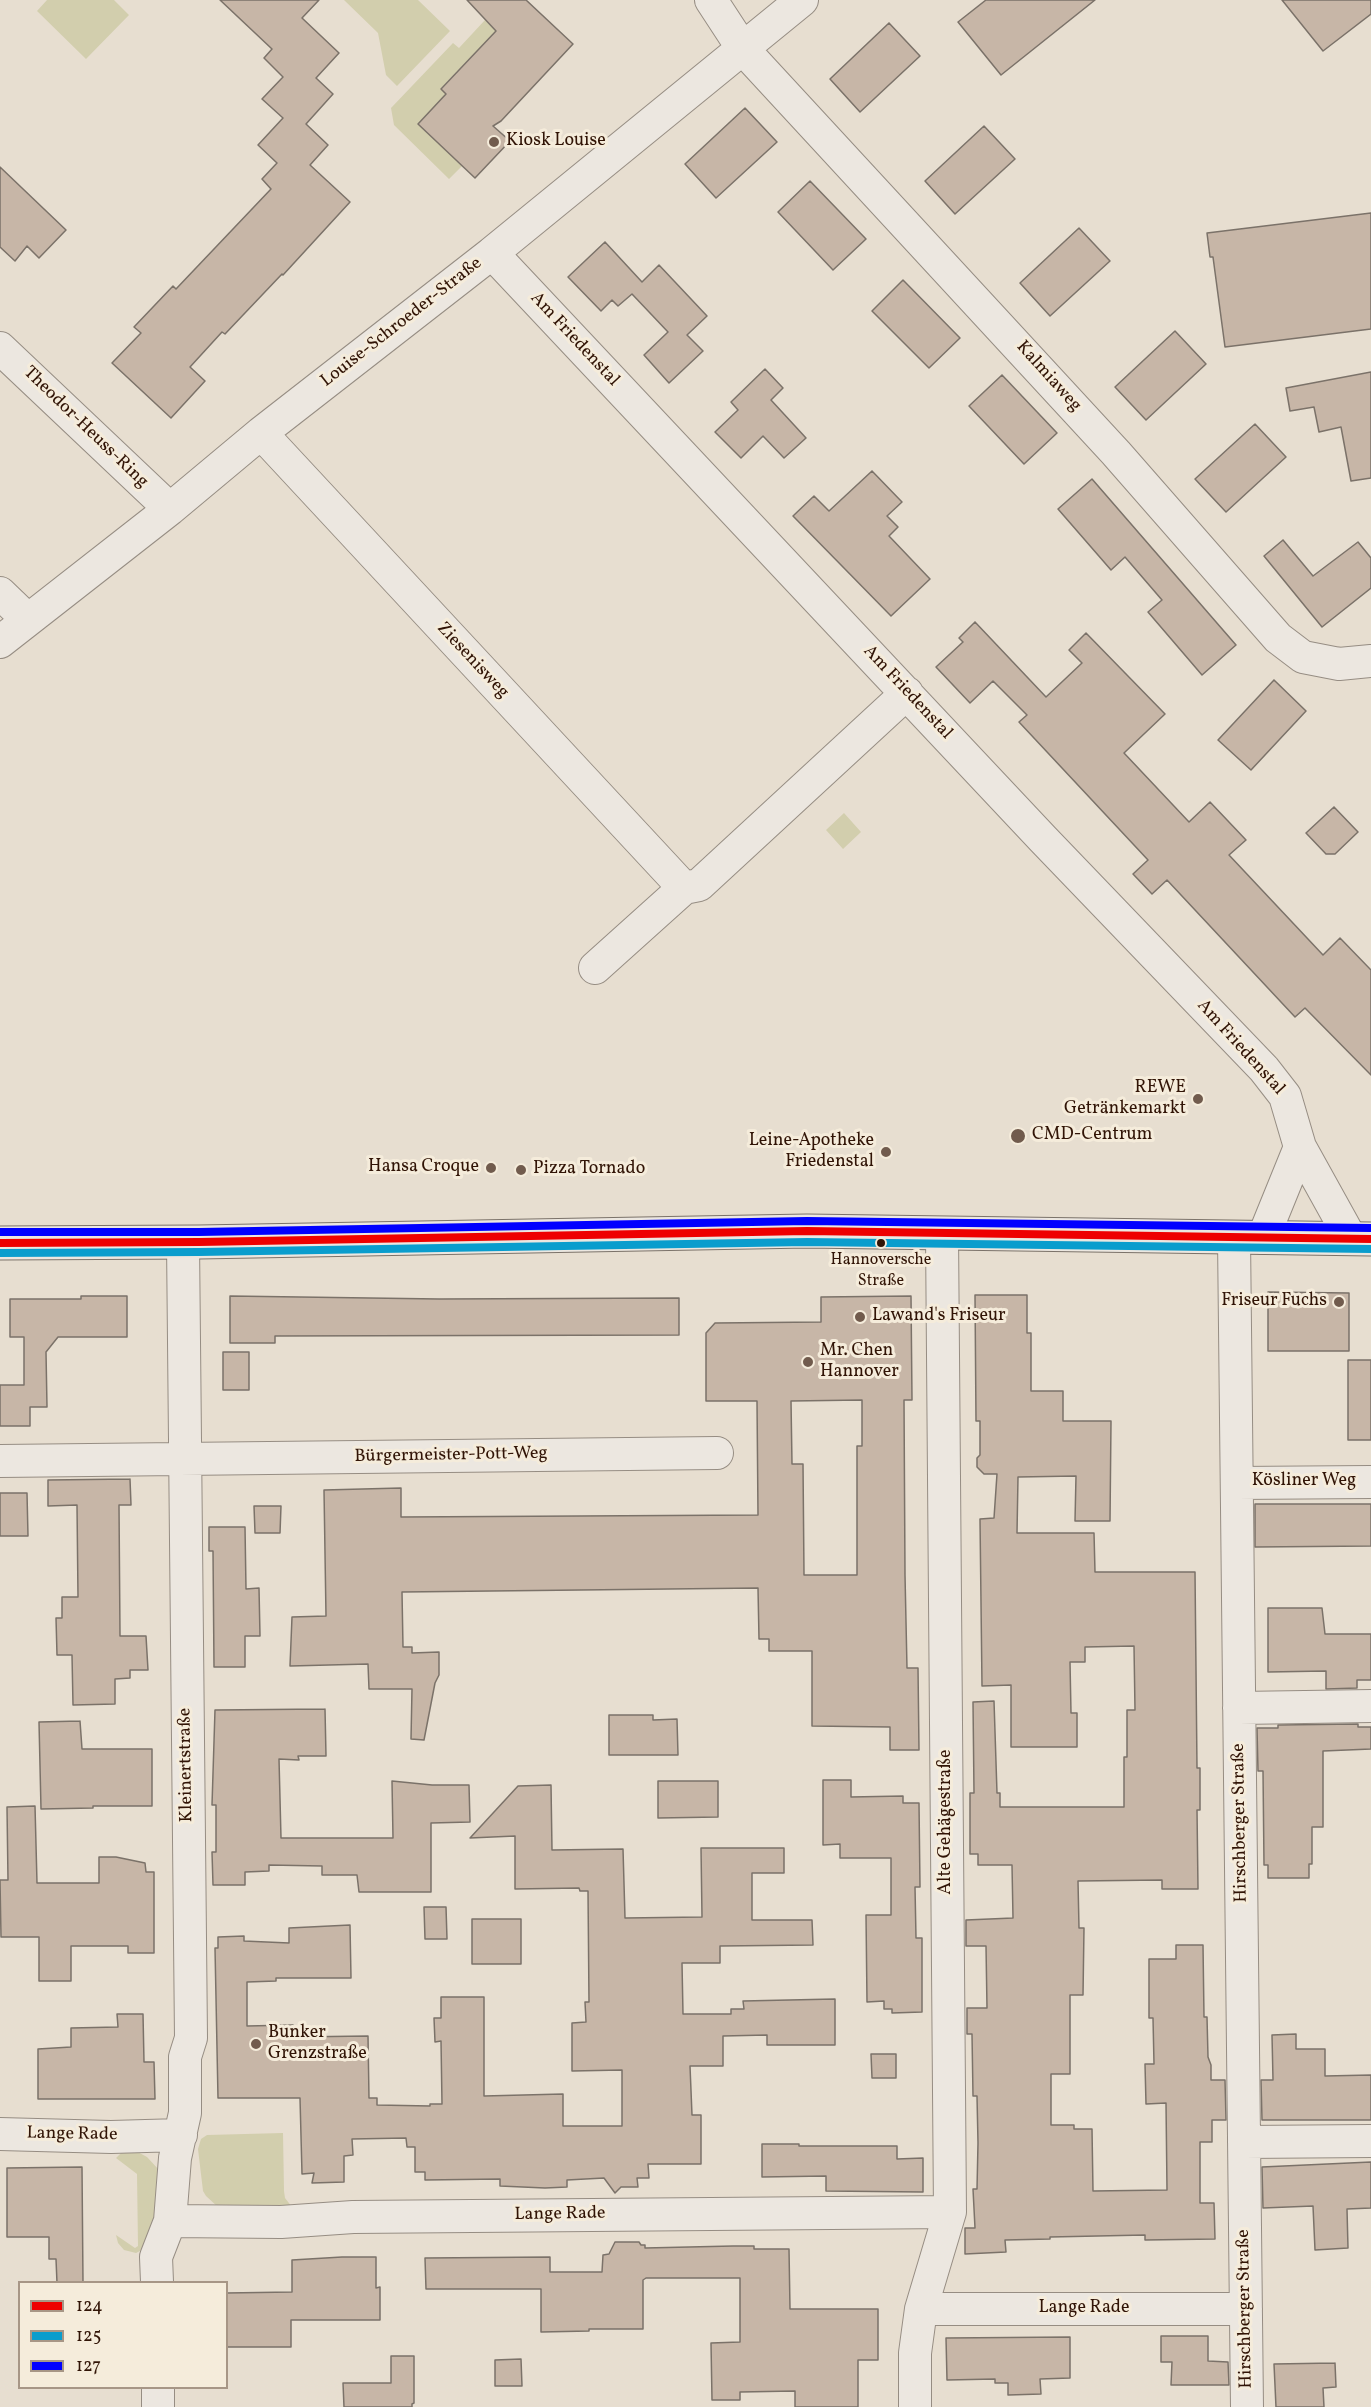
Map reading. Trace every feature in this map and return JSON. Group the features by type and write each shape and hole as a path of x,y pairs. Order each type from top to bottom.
{"main road":[{"path":"0,1243 183,1242 694,1232 1361,1239"}],"street":[{"path":"711,0 743,50"},
{"name":"Louise-Schroeder-Straße","path":"0,642 492,252 802,0"},
{"name":"Kalmiaweg","path":"743,50 1116,453 1278,638 1303,657 1339,664 1371,662"},
{"name":"Am Friedenstal","path":"492,252 1037,832 1264,1069 1285,1096 1300,1147 1361,1239"},
{"name":"Theodor-Heuss-Ring","path":"0,348 170,509"},
{"name":"Ziesenisweg","path":"261,433 684,888"},
{"path":"0,593 28,620"},
{"path":"595,968 684,888 699,885 907,693"},
{"path":"1248,1238 1300,1147"},
{"name":"Alte Gehägestraße","path":"915,2407 915,2353 921,2309 950,2211 942,1233"},
{"name":"Hirschberger Straße","path":"1247,2407 1236,1483 1248,1238"},
{"name":"Kleinertstraße","path":"157,2281 156,2257 170,2221 175,2158 185,2113 185,2057 191,2038 183,1242"},
{"name":"Bürgermeister-Pott-Weg","path":"0,1461 185,1461 717,1453"},
{"name":"Kösliner Weg","path":"1236,1483 1371,1482"},
{"path":"1239,1708 1371,1706"},
{"name":"Lange Rade","path":"0,2134 111,2137 181,2135"},
{"path":"1244,2142 1371,2141"},
{"name":"Lange Rade","path":"170,2221 281,2222 352,2217 950,2211"},
{"name":"Lange Rade","path":"921,2309 1246,2309"},
{"path":"158,2389 158,2407"}],"shaded area":[{"path":"47,0 114,0 129,15 86,59 37,11"},
{"path":"344,0 418,0 450,31 397,86 386,75 378,33"},
{"path":"485,20 496,31 441,88 446,94 418,124 462,166 449,179 394,125 391,108 453,43 459,48"},
{"path":"844,813 861,832 843,849 826,830"},
{"path":"283,2133 284,2191 285,2198 292,2207 219,2208 206,2196 203,2191 198,2149 201,2139 207,2135"},
{"path":"125,2149 134,2150 147,2157 159,2170 161,2200 144,2244 136,2253 124,2250 118,2243 116,2235 135,2248 138,2246 137,2174 116,2158"}],"building":[{"path":"220,0 319,0 302,18 339,53 316,78 333,94 306,124 328,145 310,165 350,202 283,275 225,334 222,332 190,367 205,381 171,418 112,363 141,333 134,327 173,286 176,289 271,189 262,179 277,163 258,145 283,118 262,99 283,77 264,58 272,49"},
{"path":"467,0 526,0 573,44 501,121 493,126 510,141 475,178 418,124 446,94 441,89 496,31"},
{"path":"986,0 1095,0 1001,75 958,22"},
{"path":"1282,0 1371,0 1371,14 1323,51"},
{"path":"889,23 920,56 860,112 830,79"},
{"path":"745,108 777,142 716,198 685,164"},
{"path":"984,126 1015,159 955,214 925,181"},
{"path":"0,167 66,230 39,258 27,246 15,261 0,247"},
{"path":"810,181 866,239 833,270 778,212"},
{"path":"1371,213 1371,329 1225,347 1213,257 1210,257 1207,233"},
{"path":"1079,228 1110,261 1050,316 1020,283"},
{"path":"605,242 642,282 659,265 707,316 687,335 703,351 669,383 644,355 668,332 632,294 618,306 612,300 601,311 568,277"},
{"path":"903,280 960,338 929,368 872,311"},
{"path":"1175,331 1206,364 1146,420 1115,387"},
{"path":"765,369 783,388 771,400 806,438 784,458 763,436 741,458 715,432 738,410 731,402"},
{"path":"1371,372 1371,478 1351,481 1341,427 1319,432 1314,407 1290,411 1286,388"},
{"path":"1002,375 1057,433 1024,464 969,406"},
{"path":"1255,424 1286,457 1226,512 1195,479"},
{"path":"872,471 902,502 887,516 898,527 889,536 930,579 891,616 793,516 814,496 829,511"},
{"path":"1092,479 1236,645 1202,675 1148,612 1162,600 1125,557 1111,570 1058,509"},
{"path":"1283,540 1313,576 1358,542 1371,558 1371,588 1322,627 1264,556"},
{"path":"975,622 1046,697 1082,663 1069,650 1086,633 1165,714 1124,753 1189,822 1210,802 1246,840 1229,855 1323,955 1340,938 1371,970 1371,1075 1305,1008 1295,1017 1167,880 1152,894 1133,874 1148,860 1019,722 1027,715 993,681 970,703 936,667 963,642 959,638"},
{"path":"1274,680 1306,711 1251,770 1218,740"},
{"path":"1334,807 1358,832 1335,854 1326,854 1306,833"},
{"path":"1268,1292 1349,1293 1349,1351 1268,1351"},
{"path":"975,1295 1027,1295 1027,1333 1031,1333 1031,1391 1063,1391 1063,1421 1111,1421 1110,1521 1075,1521 1076,1476 1018,1477 1017,1533 1094,1533 1095,1572 1195,1572 1197,1768 1200,1768 1200,1810 1197,1810 1198,1889 1162,1889 1162,1880 1078,1881 1079,1928 1084,1928 1083,1995 1070,1995 1070,2074 1051,2074 1051,2125 1074,2125 1074,2129 1092,2129 1093,2191 1167,2190 1166,2103 1146,2104 1145,2064 1154,2064 1153,2018 1149,2018 1149,1959 1176,1959 1176,1945 1203,1945 1204,2017 1207,2017 1211,2080 1225,2080 1226,2120 1212,2120 1212,2142 1200,2142 1200,2203 1214,2203 1215,2239 1145,2240 1145,2235 1050,2237 1050,2239 1005,2240 1006,2252 965,2254 965,2228 975,2228 973,2189 977,2189 978,2143 977,2096 973,2096 972,2034 967,2034 967,2008 987,2008 986,1946 966,1946 966,1920 1013,1918 1012,1865 978,1865 978,1854 970,1854 970,1793 974,1793 973,1702 994,1701 997,1793 1000,1793 1000,1807 1124,1807 1127,1710 1135,1710 1134,1646 1085,1647 1085,1662 1070,1662 1071,1713 1077,1713 1077,1747 1011,1747 1011,1685 982,1686 980,1519 994,1518 997,1474 984,1474 977,1467 977,1458 980,1455 980,1421 976,1421"},
{"path":"81,1296 127,1296 127,1337 58,1337 46,1352 47,1407 30,1407 30,1426 0,1426 0,1385 24,1385 24,1337 10,1337 10,1299 81,1299"},
{"path":"230,1296 439,1299 679,1298 679,1335 275,1336 275,1343 230,1343"},
{"path":"911,1296 912,1400 904,1400 905,1575 907,1668 918,1668 919,1750 890,1750 890,1727 812,1726 812,1651 769,1651 769,1639 759,1639 758,1588 402,1592 403,1647 412,1647 412,1653 439,1652 439,1675 435,1683 424,1740 411,1739 412,1689 369,1689 368,1664 290,1666 292,1617 326,1616 324,1490 401,1488 401,1517 758,1515 757,1401 706,1401 706,1333 715,1323 821,1322 821,1297","holes":["862,1400 862,1446 857,1446 857,1575 804,1575 803,1464 792,1464 791,1401"]},
{"path":"223,1352 249,1352 249,1390 223,1390"},
{"path":"1348,1360 1371,1360 1371,1440 1348,1440"},
{"path":"130,1479 131,1505 119,1505 120,1636 146,1636 148,1670 130,1670 130,1678 115,1679 115,1704 73,1705 72,1655 57,1655 56,1618 62,1618 62,1597 78,1597 77,1505 48,1506 48,1480"},
{"path":"0,1493 27,1493 28,1536 0,1536"},
{"path":"1255,1504 1371,1504 1371,1546 1255,1547"},
{"path":"254,1506 281,1506 280,1533 255,1533"},
{"path":"209,1527 245,1527 246,1589 259,1588 260,1636 245,1636 245,1667 214,1667 213,1551 209,1551"},
{"path":"1268,1608 1322,1608 1325,1634 1371,1634 1371,1680 1357,1680 1357,1688 1326,1689 1326,1671 1268,1672"},
{"path":"325,1709 326,1756 298,1756 299,1760 279,1759 281,1838 393,1838 392,1781 432,1785 469,1785 470,1822 431,1823 431,1892 359,1892 357,1875 322,1875 322,1866 269,1865 269,1871 245,1872 245,1885 213,1885 212,1852 216,1852 216,1805 212,1805 215,1710"},
{"path":"609,1715 653,1715 653,1720 677,1719 678,1755 609,1755"},
{"path":"80,1721 82,1749 152,1749 152,1806 41,1809 39,1722"},
{"path":"1358,1724 1358,1727 1371,1727 1371,1749 1323,1751 1323,1827 1312,1827 1312,1864 1309,1864 1309,1878 1268,1878 1268,1865 1264,1865 1263,1771 1258,1771 1257,1728 1278,1728 1278,1725"},
{"path":"823,1780 851,1780 851,1797 903,1796 903,1803 919,1803 920,1887 915,1887 916,1938 922,1938 922,2012 892,2013 892,2009 884,2009 884,2001 867,2002 866,1915 891,1915 891,1858 840,1858 840,1844 823,1845"},
{"path":"658,1781 718,1781 718,1817 658,1818"},
{"path":"551,1785 552,1850 623,1849 625,1918 702,1917 701,1848 784,1848 784,1873 752,1873 752,1920 812,1920 813,1945 720,1946 720,1963 682,1963 683,2014 731,2014 731,2009 744,2009 743,2001 835,1999 835,2045 767,2045 767,2035 723,2036 723,2066 690,2066 692,2115 701,2115 701,2164 648,2164 649,2178 637,2178 638,2187 621,2187 615,2193 604,2178 567,2180 567,2187 545,2188 500,2186 500,2179 425,2180 425,2172 415,2172 415,2147 407,2147 406,2138 352,2139 353,2155 344,2156 344,2182 312,2183 314,2173 302,2174 300,2098 218,2098 215,1948 218,1948 218,1937 244,1936 244,1941 289,1943 289,1928 350,1925 351,1978 276,1978 276,1981 247,1982 247,2026 293,2025 294,2037 368,2036 369,2098 377,2098 377,2105 430,2106 430,2104 442,2104 441,2041 435,2042 434,2018 441,2018 441,1997 484,1997 484,2096 563,2094 563,2126 622,2126 622,2070 572,2071 572,2023 586,2022 585,2002 589,2002 588,1891 580,1891 579,1888 515,1889 515,1836 470,1838 518,1786"},
{"path":"35,1806 37,1883 99,1883 99,1857 116,1857 145,1863 146,1872 154,1872 154,1953 128,1953 128,1946 71,1946 71,1981 39,1981 39,1937 1,1937 0,1880 8,1880 7,1807"},
{"path":"424,1907 446,1907 447,1939 425,1939"},
{"path":"472,1919 521,1919 521,1964 472,1964"},
{"path":"117,2014 143,2014 144,2062 154,2062 155,2099 38,2099 38,2049 71,2047 71,2028 118,2027"},
{"path":"1296,2034 1296,2049 1325,2049 1325,2076 1371,2075 1371,2120 1262,2120 1261,2080 1273,2080 1272,2035"},
{"path":"871,2054 896,2054 896,2078 872,2078"},
{"path":"762,2144 897,2146 897,2159 923,2158 923,2192 826,2191 826,2176 762,2177"},
{"path":"1371,2162 1371,2208 1347,2209 1348,2248 1315,2250 1313,2206 1263,2208 1262,2167"},
{"path":"82,2167 83,2281 57,2281 56,2259 49,2259 49,2237 7,2237 7,2168"},
{"path":"615,2242 639,2242 645,2245 645,2248 754,2246 754,2249 789,2249 790,2309 878,2309 878,2360 858,2360 858,2407 795,2407 795,2391 740,2392 740,2400 712,2400 711,2343 740,2342 740,2278 646,2278 643,2280 643,2329 589,2329 589,2331 541,2332 541,2289 426,2289 425,2258 550,2257 550,2272 602,2272 603,2255 609,2254"},
{"path":"376,2257 376,2288 380,2287 380,2320 291,2320 291,2347 228,2347 228,2293 292,2292 292,2260"},
{"path":"1161,2336 1208,2336 1208,2361 1228,2362 1229,2385 1171,2385 1172,2362 1161,2362"},
{"path":"1070,2337 1070,2378 1040,2379 1041,2394 1008,2395 1008,2383 995,2383 995,2379 947,2380 946,2338"},
{"path":"391,2356 414,2356 414,2403 412,2407 344,2407 343,2383 391,2383"},
{"path":"521,2359 522,2386 495,2386 495,2360"},
{"path":"1335,2363 1336,2387 1323,2388 1324,2407 1276,2407 1274,2364"}],"transit line":[{"name":"127","path":"0,1232 199,1232 807,1221 1371,1228"},
{"name":"124","path":"0,1243 199,1242 807,1231 1371,1239"},
{"name":"125","path":"0,1253 807,1242 1371,1249"}],"place":[{"name":"Kiosk Louise","path":"494,142"},
{"name":"REWE Getränkemarkt","path":"1198,1099"},
{"name":"CMD-Centrum","path":"1018,1136"},
{"name":"Leine-Apotheke Friedenstal","path":"886,1152"},
{"name":"Hansa Croque","path":"491,1168"},
{"name":"Pizza Tornado","path":"521,1170"},
{"name":"Hannoversche Straße","path":"881,1243"},
{"name":"Friseur Fuchs","path":"1339,1302"},
{"name":"Lawand's Friseur","path":"860,1317"},
{"name":"Mr. Chen Hannover","path":"808,1362"},
{"name":"Bunker Grenzstraße","path":"256,2044"}]}
